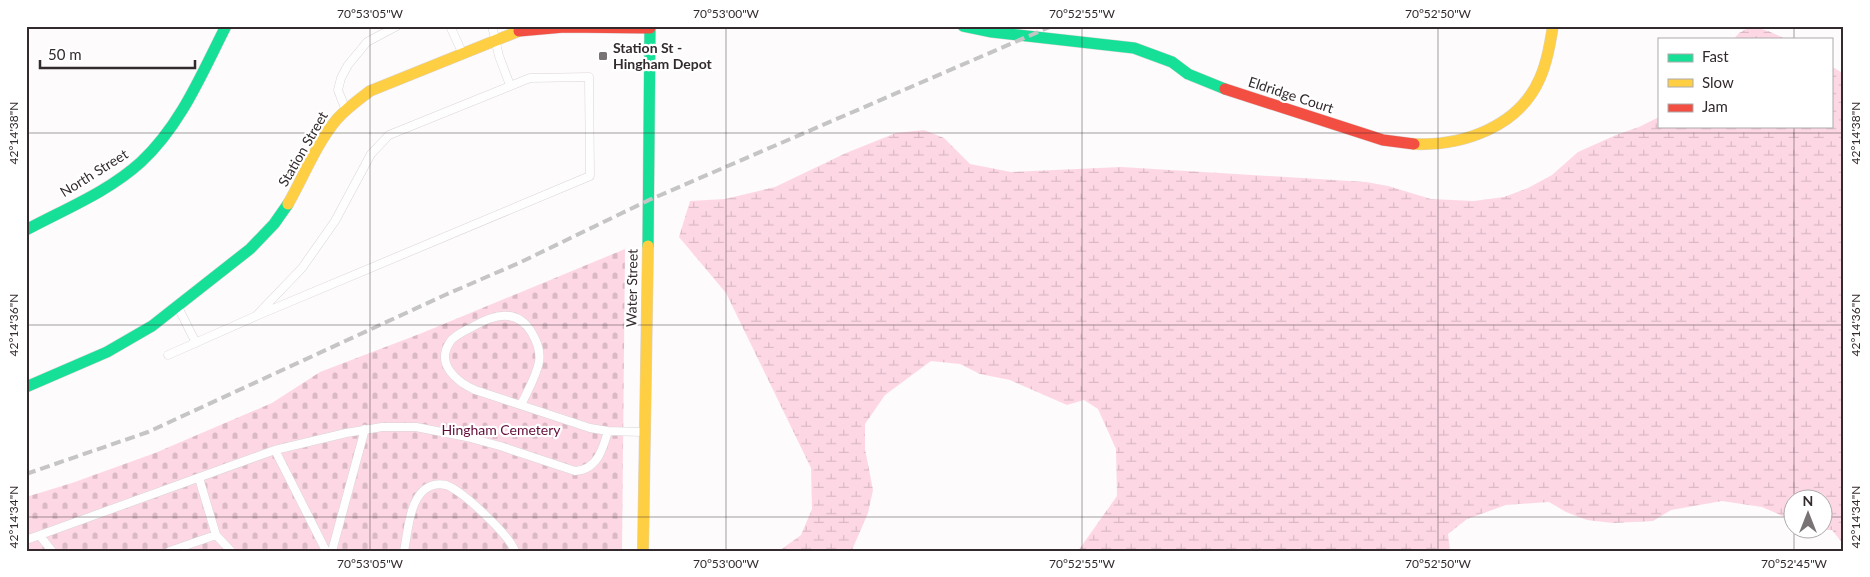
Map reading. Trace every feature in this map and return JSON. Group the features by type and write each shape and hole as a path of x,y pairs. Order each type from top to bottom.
{"street":[{"name":"North Street","path":"26,230 118,178 152,152 166,135 188,100 226,26"},
{"name":"Eldridge Court","path":"963,26 992,32 1134,48 1160,57 1196,78 1227,90 1383,140 1398,144 1430,146 1475,135 1489,129 1516,112 1532,92 1542,72 1553,26"},
{"name":"Station Street","path":"26,387 120,345 145,331 242,257 273,226 290,200 328,130 346,109 359,98 386,84 462,52 526,29 549,27 650,27"},
{"name":"Water Street","path":"643,551 650,27"}],"lane":[{"path":"346,109 338,90 341,78 348,65 367,42 397,26"},
{"path":"450,26 462,52"},
{"path":"492,26 494,39 510,85"},
{"path":"168,355 256,316 590,176 589,77 530,78 397,130 383,140 371,154 335,220 302,268 256,316"},
{"path":"177,306 186,320 196,343"},
{"path":"521,405 536,373 540,356 536,341 528,325 511,316 494,316 456,336 450,342 445,357 447,365 456,378 475,390 582,425 608,431 644,432"},
{"path":"26,540 275,450 365,429 416,427 458,435 500,446 575,471 587,469 597,460 603,449 608,431"},
{"path":"332,551 365,429"},
{"path":"275,450 326,551"},
{"path":"199,478 216,534 231,551"},
{"path":"404,551 415,504 419,496 430,486 441,484 451,488 485,514 506,535 515,551"},
{"path":"170,551 216,534"},
{"path":"40,536 52,551"}],"green space":[{"path":"1752,26 1784,38 1735,38 1739,33"},
{"path":"1832,67 1844,74 1844,545 1832,530 1832,490 1782,490 1782,516 1762,507 1722,501 1671,510 1653,521 1613,523 1587,520 1566,512 1549,502 1506,505 1467,519 1448,534 1450,551 1078,551 1117,496 1116,449 1098,409 1084,400 1067,405 1010,380 980,374 960,364 931,361 885,395 865,424 865,449 873,490 868,513 852,550 779,551 801,535 812,509 811,468 726,293 679,237 690,201 725,199 775,187 846,153 896,133 924,130 944,138 970,164 1011,172 1121,167 1366,182 1388,186 1431,199 1474,201 1504,197 1528,188 1552,175 1578,152 1658,118 1658,128 1832,128"},
{"name":"Hingham Cemetery","path":"625,249 622,551 26,551 26,497 72,483 155,453 272,403 320,372 422,333"}],"railway":[{"path":"26,474 148,432 521,262 649,200 1052,26"}],"traffic: fast":[{"path":"26,230 100,191 141,162 168,132 190,98 226,26"},
{"path":"648,246 650,26"},
{"path":"963,26 992,32 1134,48 1172,62 1188,74 1225,89"},
{"path":"26,387 107,352 152,326 250,249 274,224 288,204"}],"traffic: slow":[{"path":"1414,144 1433,144 1470,137 1504,121 1531,95 1540,78 1553,26"},
{"path":"288,204 316,149 337,119 370,91 519,31"},
{"path":"643,551 648,246"}],"traffic: jam":[{"path":"519,31 564,27 650,28"},
{"path":"1225,89 1383,140 1414,144"}],"place":[{"name":"Station St - Hingham Depot","path":"603,56"}]}
